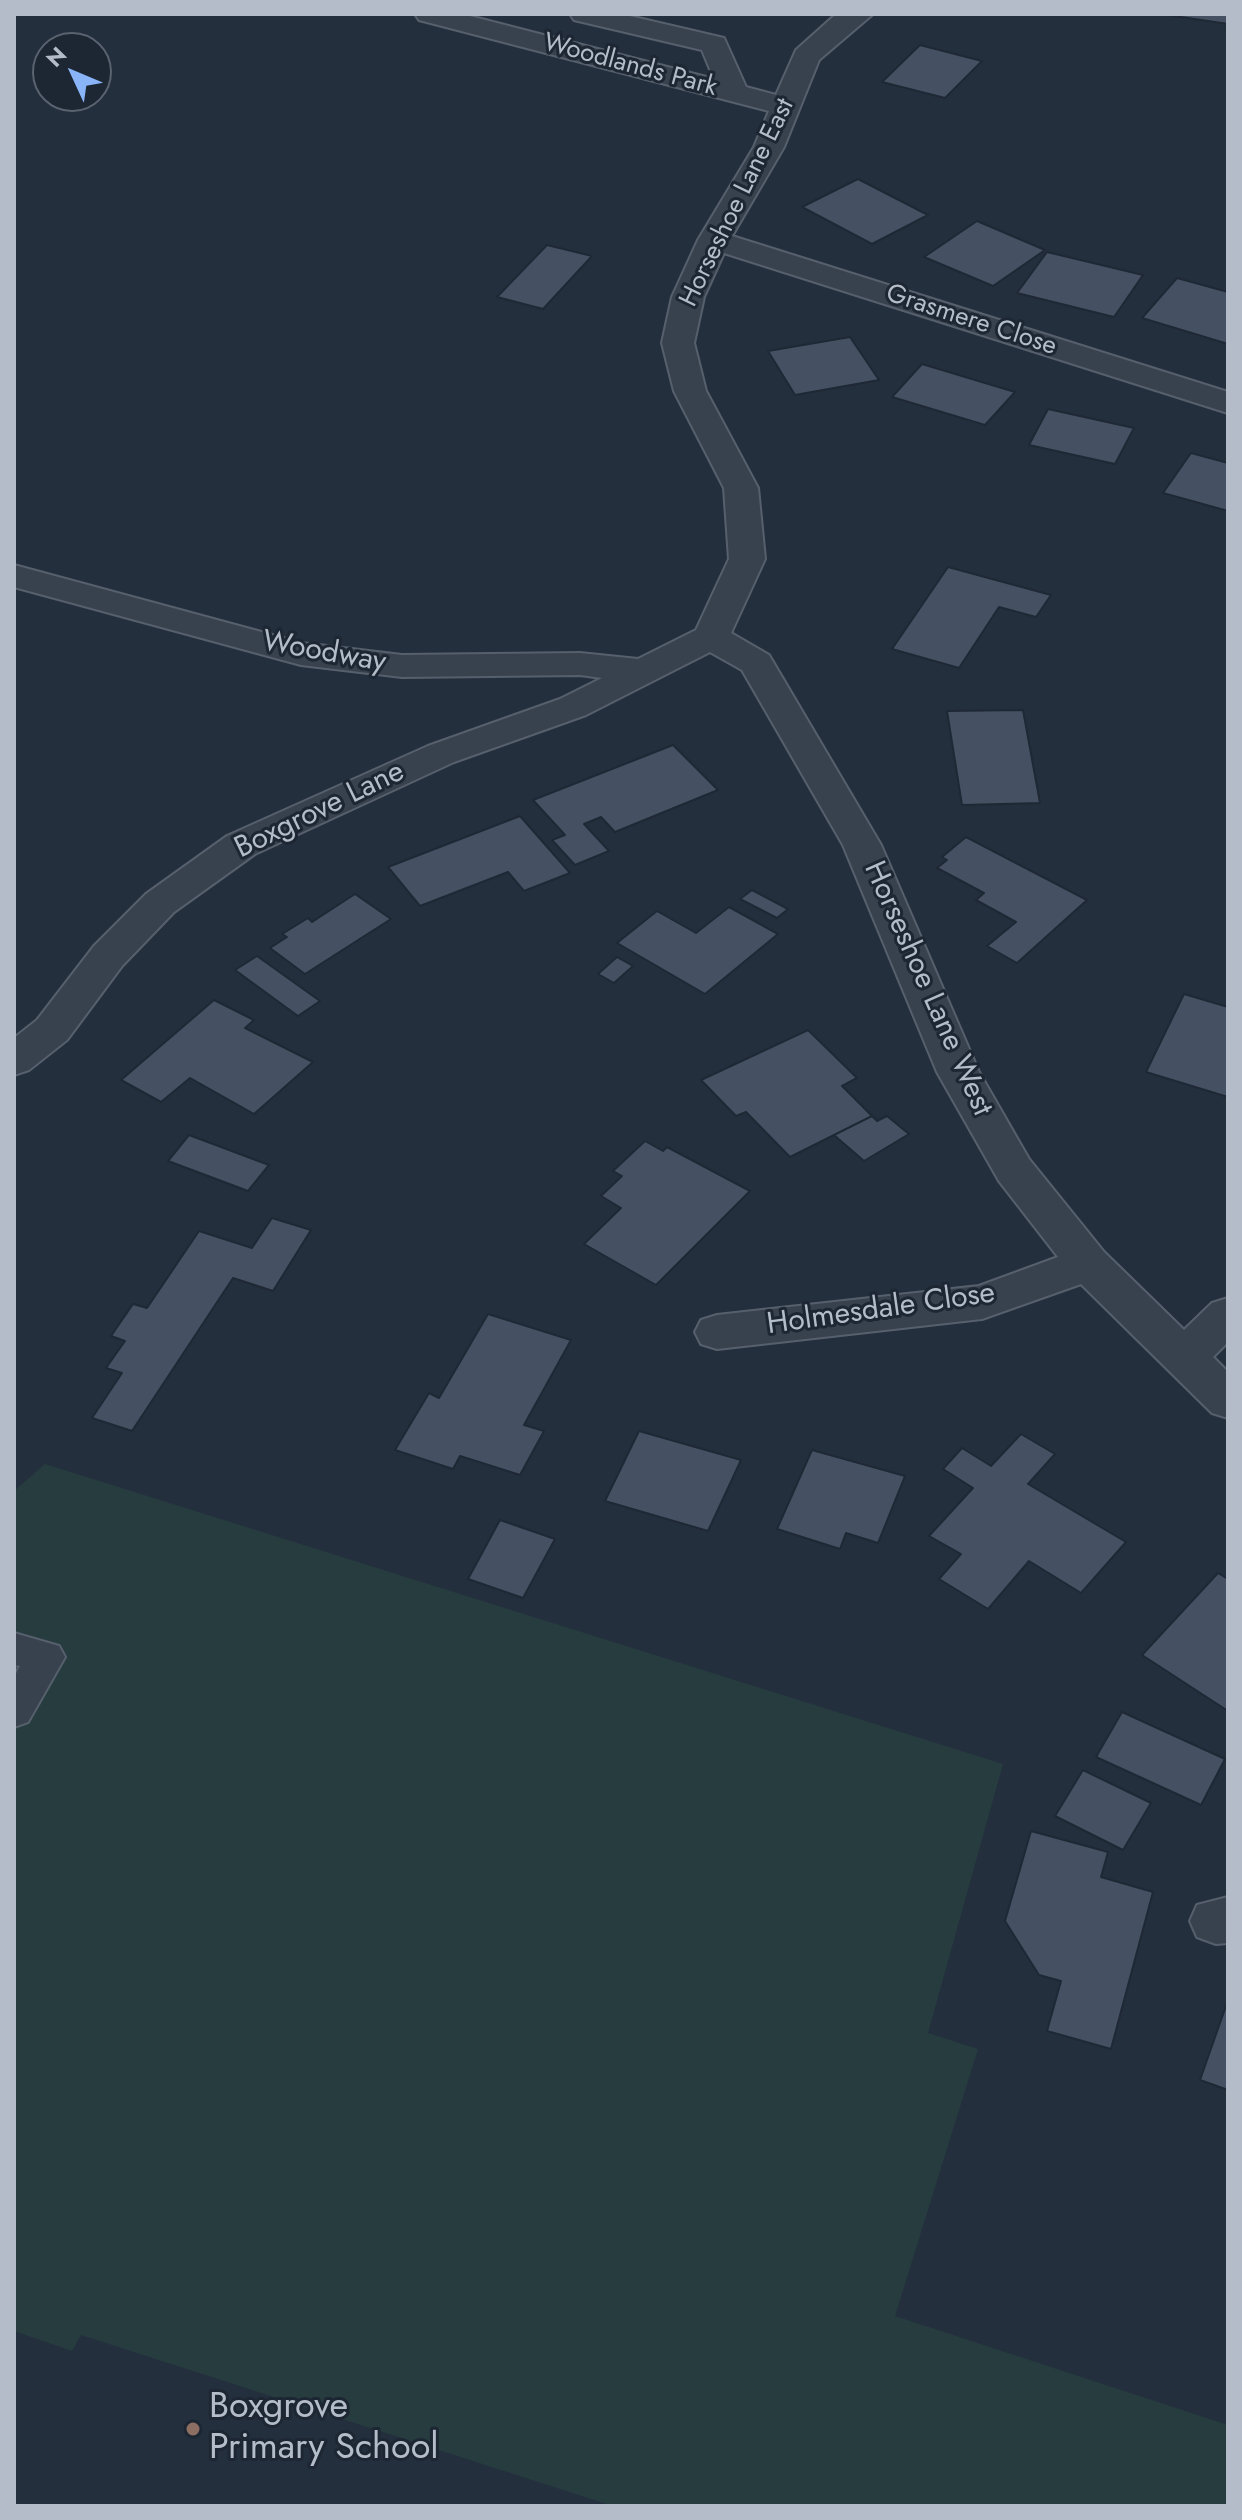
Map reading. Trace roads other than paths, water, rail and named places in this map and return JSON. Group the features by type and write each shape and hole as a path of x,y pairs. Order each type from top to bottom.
{"street":[{"name":"Woodlands Park","path":"429,14 785,106"},
{"path":"584,14 714,44 734,93"},
{"name":"Horseshoe Lane East","path":"711,637 747,559 741,488 690,391 678,343 688,297 714,240 769,147 806,56 844,22 859,14"},
{"name":"Grasmere Close","path":"714,240 1228,403"},
{"name":"Woodway","path":"14,576 301,654 402,666 580,664 642,671"},
{"name":"Boxgrove Lane","path":"14,1060 52,1030 108,956 160,903 241,845 441,754 573,707 711,637"},
{"name":"Horseshoe Lane West","path":"711,637 756,663 862,845 958,1072 1014,1170 1088,1264 1228,1400"},
{"name":"Holmesdale Close","path":"717,1332 982,1302 1088,1264"},
{"path":"1184,1357 1228,1315"}],"lane":[{"path":"14,1649 46,1657 14,1711"}],"place":[{"name":"Boxgrove Primary School","path":"193,2429"}]}
